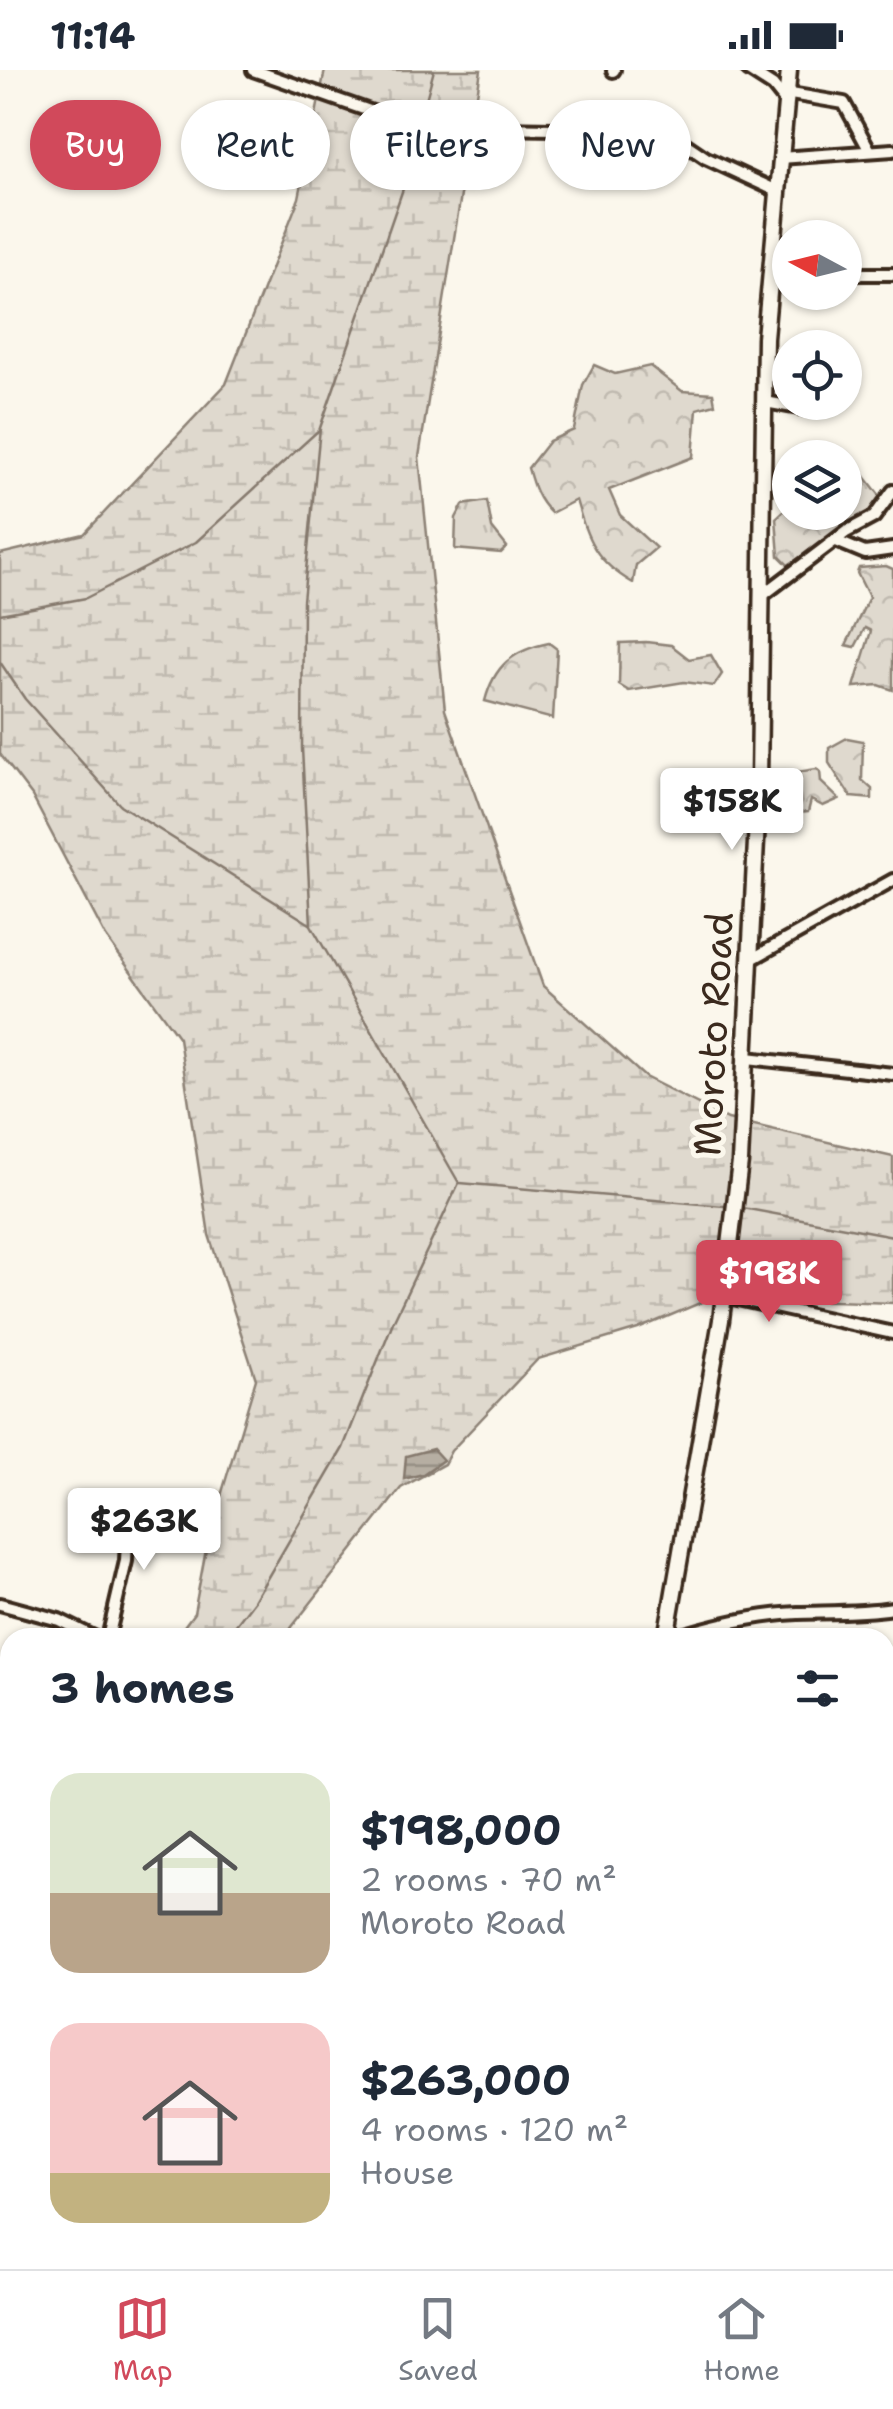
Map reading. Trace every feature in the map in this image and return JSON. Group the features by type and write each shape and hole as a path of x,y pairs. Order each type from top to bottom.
{"main road":[{"name":"Moroto Road","path":"672,1628 724,1296 747,1058 764,596 771,254 788,70"}],"street":[{"path":"253,70 398,120 438,127 553,129 602,124 666,131 706,158 775,190"},
{"path":"748,70 785,97 844,103 870,151"},
{"path":"780,158 893,150"},
{"path":"862,274 893,274"},
{"path":"765,402 772,403"},
{"path":"764,596 874,517 893,490"},
{"path":"836,542 865,554 893,549"},
{"path":"752,959 893,880"},
{"path":"747,1058 893,1074"},
{"path":"724,1296 893,1333"},
{"path":"110,1628 126,1562 129,1500"},
{"path":"0,1604 75,1628"},
{"path":"704,1628 801,1613 833,1616 893,1608"}],"green space":[{"path":"325,70 481,70 476,100 350,100 350,190 462,190 419,457 445,710 543,986 645,1077 728,1119 893,1157 893,1303 714,1297 638,1329 538,1359 451,1451 444,1464 401,1488 291,1628 183,1628 194,1613 208,1539 256,1379 209,1235 179,1038 106,937 32,796 0,754 0,554 84,534 226,384 301,190 330,190 330,100 319,100"},
{"path":"594,365 615,374 650,366 682,391 713,393 715,404 697,409 693,457 609,490 620,515 656,548 636,565 633,583 601,558 576,500 551,513 539,498 528,468 549,441 574,430 583,385"},
{"path":"862,473 881,497 862,517"},
{"path":"487,501 492,528 507,547 501,553 455,549 456,518 463,505"},
{"path":"777,530 842,530 788,565 779,556"},
{"path":"859,568 893,569 893,690 879,685 854,687 871,631 865,628 855,647 846,645 869,597 857,573"},
{"path":"549,643 557,649 553,719 485,701 494,678 507,662 525,650"},
{"path":"620,643 671,645 689,659 711,655 722,674 714,686 684,682 629,691 619,685"},
{"path":"847,738 863,741 862,780 872,789 872,799 851,797 829,763 829,748"},
{"path":"820,771 821,782 839,799 823,806 811,800 808,812 797,813 801,802 797,772"}],"shaded area":[{"path":"433,1449 443,1460 423,1474 404,1479 406,1456"}],"waterway":[{"path":"426,100 434,70"},
{"path":"403,190 320,428 303,601 302,748 311,925 459,1183"},
{"path":"0,614 86,598 196,542 320,429"},
{"path":"0,662 25,699 120,805 310,924"},
{"path":"234,1628 254,1601 343,1448 393,1322 459,1183"},
{"path":"460,1183 724,1206"},
{"path":"743,1208 893,1236"}]}
